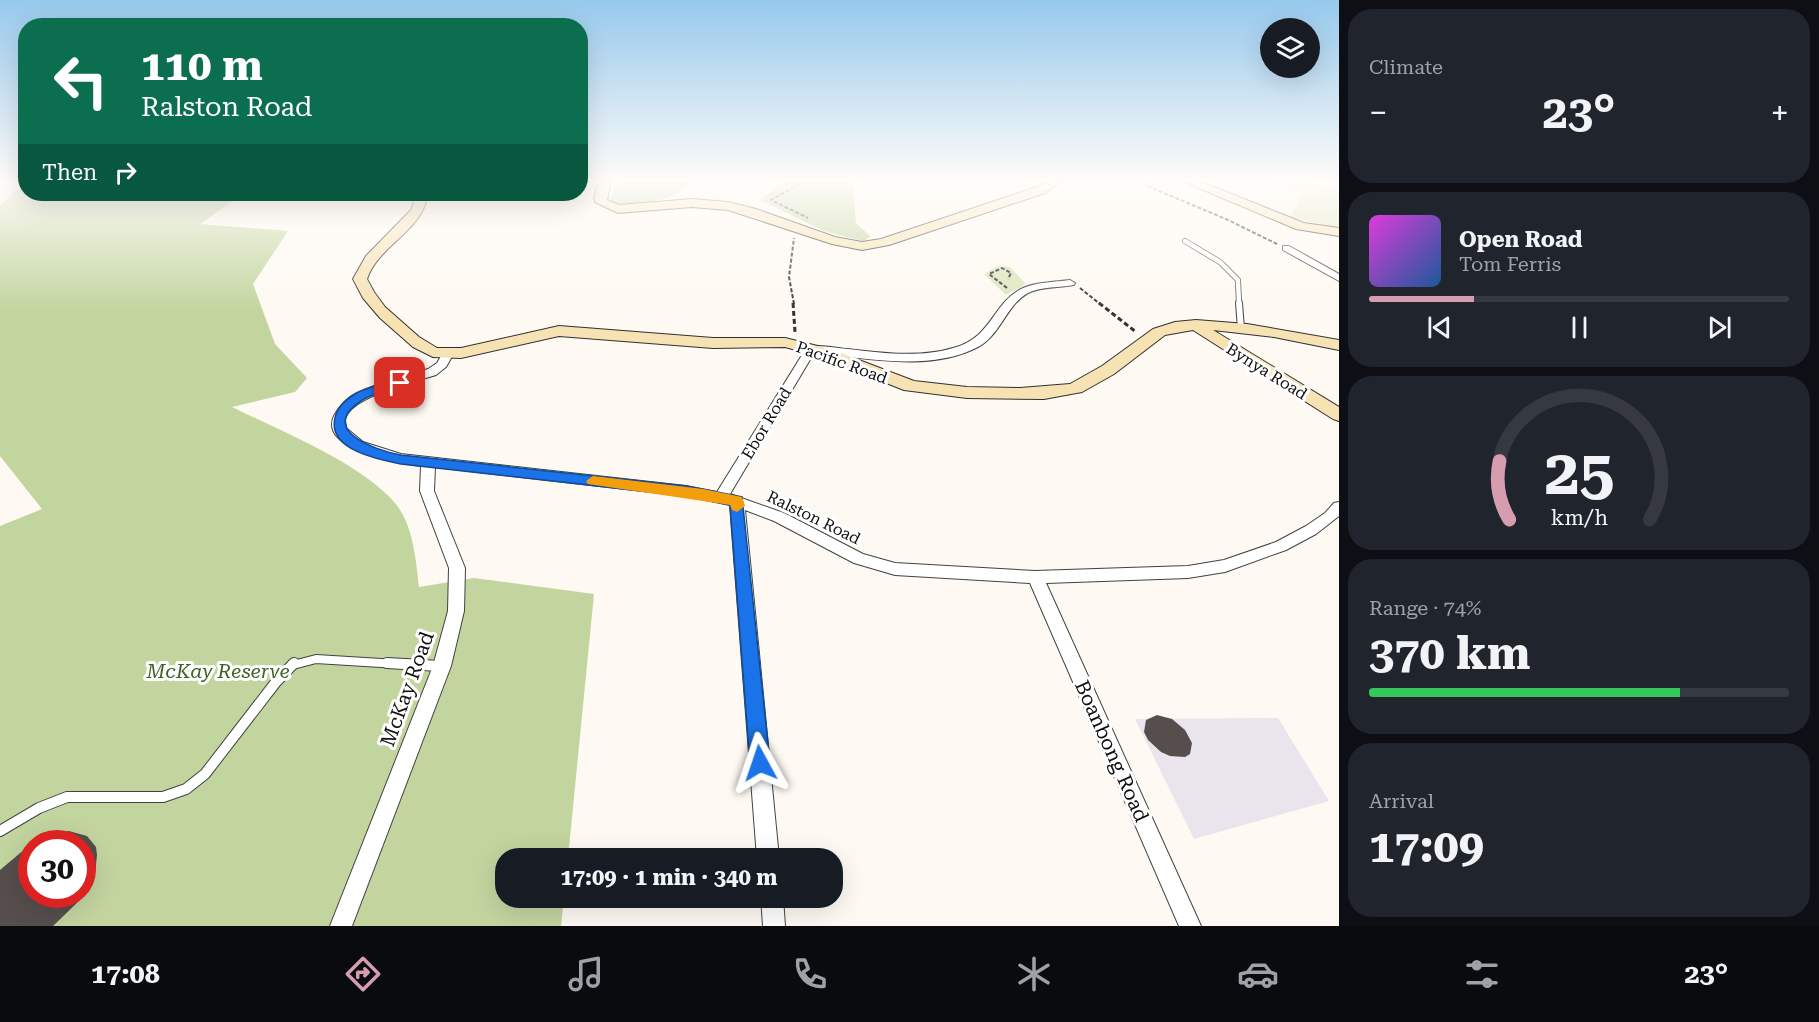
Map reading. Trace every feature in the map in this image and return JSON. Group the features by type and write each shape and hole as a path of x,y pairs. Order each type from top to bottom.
{"street":[{"name":"Pacific Road","path":"404,224 375,254 363,270 360,279 379,310 426,349 448,353 559,331 803,347 891,380 930,391 1042,393 1068,391 1084,385 1166,329 1197,325 1241,329 1314,339 1339,345"},
{"path":"787,224 843,243 874,245 937,224"},
{"path":"1296,224 1339,232"},
{"path":"1286,248 1339,278"},
{"path":"803,347 899,356 961,350 985,337 1021,293 1034,288 1070,284"},
{"name":"Bynya Road","path":"1197,325 1210,336 1339,415"},
{"name":"Ebor Road","path":"729,499 803,347"},
{"name":"Ralston Road","path":"448,353 442,364 432,372 361,396 345,407 340,421 342,432 347,439 359,448 379,455 686,491 729,499 779,517 859,559 896,569 1035,576 1188,572 1225,566 1281,546 1330,517 1339,507"},
{"name":"McKay Road","path":"341,926 442,666 456,611 457,568 427,492 426,477 429,462"},
{"path":"729,499 767,848"},
{"name":"Boanbong Road","path":"1035,576 1190,926"},
{"path":"773,908 774,926"}],"lane":[{"path":"1185,241 1220,262 1238,280 1241,329"},
{"path":"0,831 39,808 67,797 163,796 186,789 205,774 276,682 294,663 316,659 442,666"}],"path":[{"path":"1237,224 1286,248"},
{"path":"795,227 789,277 803,347"},
{"path":"1007,288 989,274 1002,268 1011,273 1008,279"},
{"path":"1070,284 1082,288 1146,341"}],"shaded area":[{"path":"1278,718 1329,801 1194,839 1135,719"}],"green space":[{"name":"McKay Reserve","path":"0,224 203,224 288,231 253,284 275,344 307,378 295,392 232,407 341,461 380,488 395,503 406,521 413,543 419,587 474,578 594,594 569,848 495,848 495,908 563,908 561,926 0,926 0,526 42,509 0,456"},
{"path":"810,224 857,224 871,237 863,241 824,231"},
{"path":"1322,224 1339,224 1339,228"},
{"path":"998,266 1010,267 1026,284 1006,295 984,274"}],"building":[{"path":"1157,715 1172,719 1185,730 1192,743 1190,754 1185,757 1170,756 1161,752 1148,740 1144,732 1146,720"},
{"path":"18,855 18,908 72,908 53,926 0,926 0,870"}],"slow traffic":[{"path":"593,481 721,497 737,501 737,506"}],"route":[{"path":"400,383 361,396 345,407 340,426 347,439 359,448 401,459 686,491 737,501 760,763"}]}
